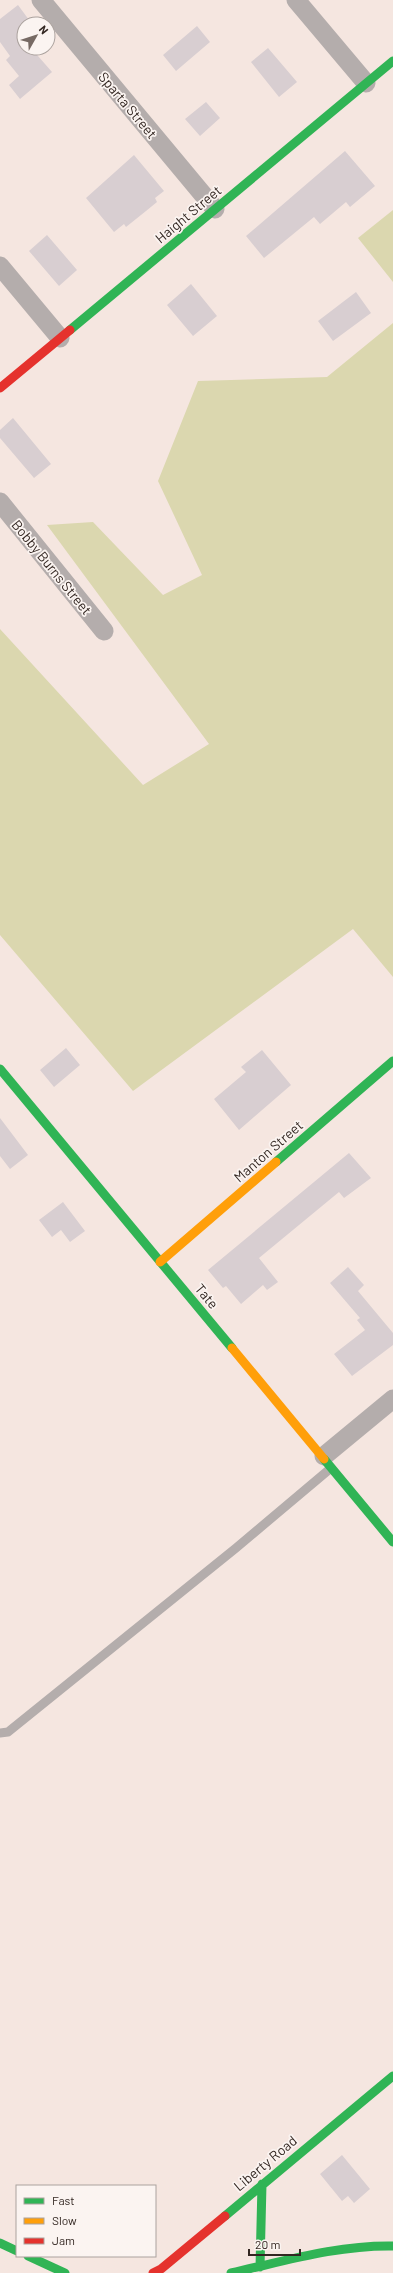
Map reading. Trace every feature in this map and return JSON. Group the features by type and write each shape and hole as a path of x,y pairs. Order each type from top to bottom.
{"street":[{"name":"Sparta Street","path":"41,0 215,210"},
{"path":"296,0 366,83"},
{"name":"Haight Street","path":"0,388 393,61"},
{"path":"0,266 60,338"},
{"name":"Bobby Burns Street","path":"0,502 104,631"},
{"name":"Manton Street","path":"160,1262 393,1061"},
{"name":"Tate","path":"0,1069 328,1461 393,1542"},
{"path":"328,1461 393,1399"},
{"name":"Liberty Road","path":"153,2273 161,2269 390,2079 393,2090"},
{"path":"260,2267 262,2184"},
{"path":"231,2273 362,2245 387,2236"},
{"path":"0,2243 16,2251"},
{"path":"362,2245 393,2246"},
{"path":"30,2257 65,2273"}],"lane":[{"path":"0,1733 8,1732 236,1548 328,1461"}],"shaded area":[{"path":"393,210 393,282 358,238"},
{"path":"393,323 393,977 353,929 133,1091 0,935 0,629 143,785 209,744 47,525 93,522 163,595 202,575 158,481 198,381 327,377"}],"building":[{"path":"18,5 26,16 16,16 16,56 38,56 52,72 20,99 9,85 19,76 6,60 10,56 0,42 0,19"},
{"path":"197,26 210,42 176,71 163,55"},
{"path":"268,48 297,82 279,97 251,62"},
{"path":"206,102 220,118 200,136 185,119"},
{"path":"345,151 375,186 350,207 346,202 320,224 314,217 264,258 246,236"},
{"path":"134,155 164,191 155,198 157,202 126,227 124,224 114,232 86,198"},
{"path":"47,235 77,270 59,286 29,251"},
{"path":"191,284 217,316 193,336 167,305"},
{"path":"356,292 371,313 333,341 318,321"},
{"path":"13,418 51,464 34,478 0,438 0,430"},
{"path":"66,1048 80,1065 54,1087 40,1070"},
{"path":"262,1050 291,1085 239,1130 214,1099 246,1072 241,1067"},
{"path":"0,1118 28,1155 10,1169 0,1156"},
{"path":"349,1153 371,1178 344,1198 339,1192 259,1258 278,1282 267,1290 263,1285 241,1304 226,1286 223,1288 208,1270"},
{"path":"63,1202 85,1231 70,1242 61,1230 52,1237 39,1220"},
{"path":"348,1267 364,1285 358,1291 393,1333 393,1345 352,1376 334,1354 365,1330 357,1320 360,1318 330,1283"},
{"path":"342,2155 370,2189 354,2203 348,2196 342,2201 320,2174"}],"traffic: fast":[{"path":"70,330 393,61"},
{"path":"276,1162 393,1061"},
{"path":"0,1069 232,1348"},
{"path":"324,1459 393,1542"},
{"path":"225,2216 393,2076"},
{"path":"260,2267 262,2184"},
{"path":"0,2243 16,2251"},
{"path":"231,2273 331,2251 372,2246 393,2246"},
{"path":"30,2257 65,2273"}],"traffic: slow":[{"path":"160,1262 276,1162"},
{"path":"232,1348 324,1459"}],"traffic: jam":[{"path":"0,388 70,330"},
{"path":"153,2273 161,2269 225,2216"}]}
